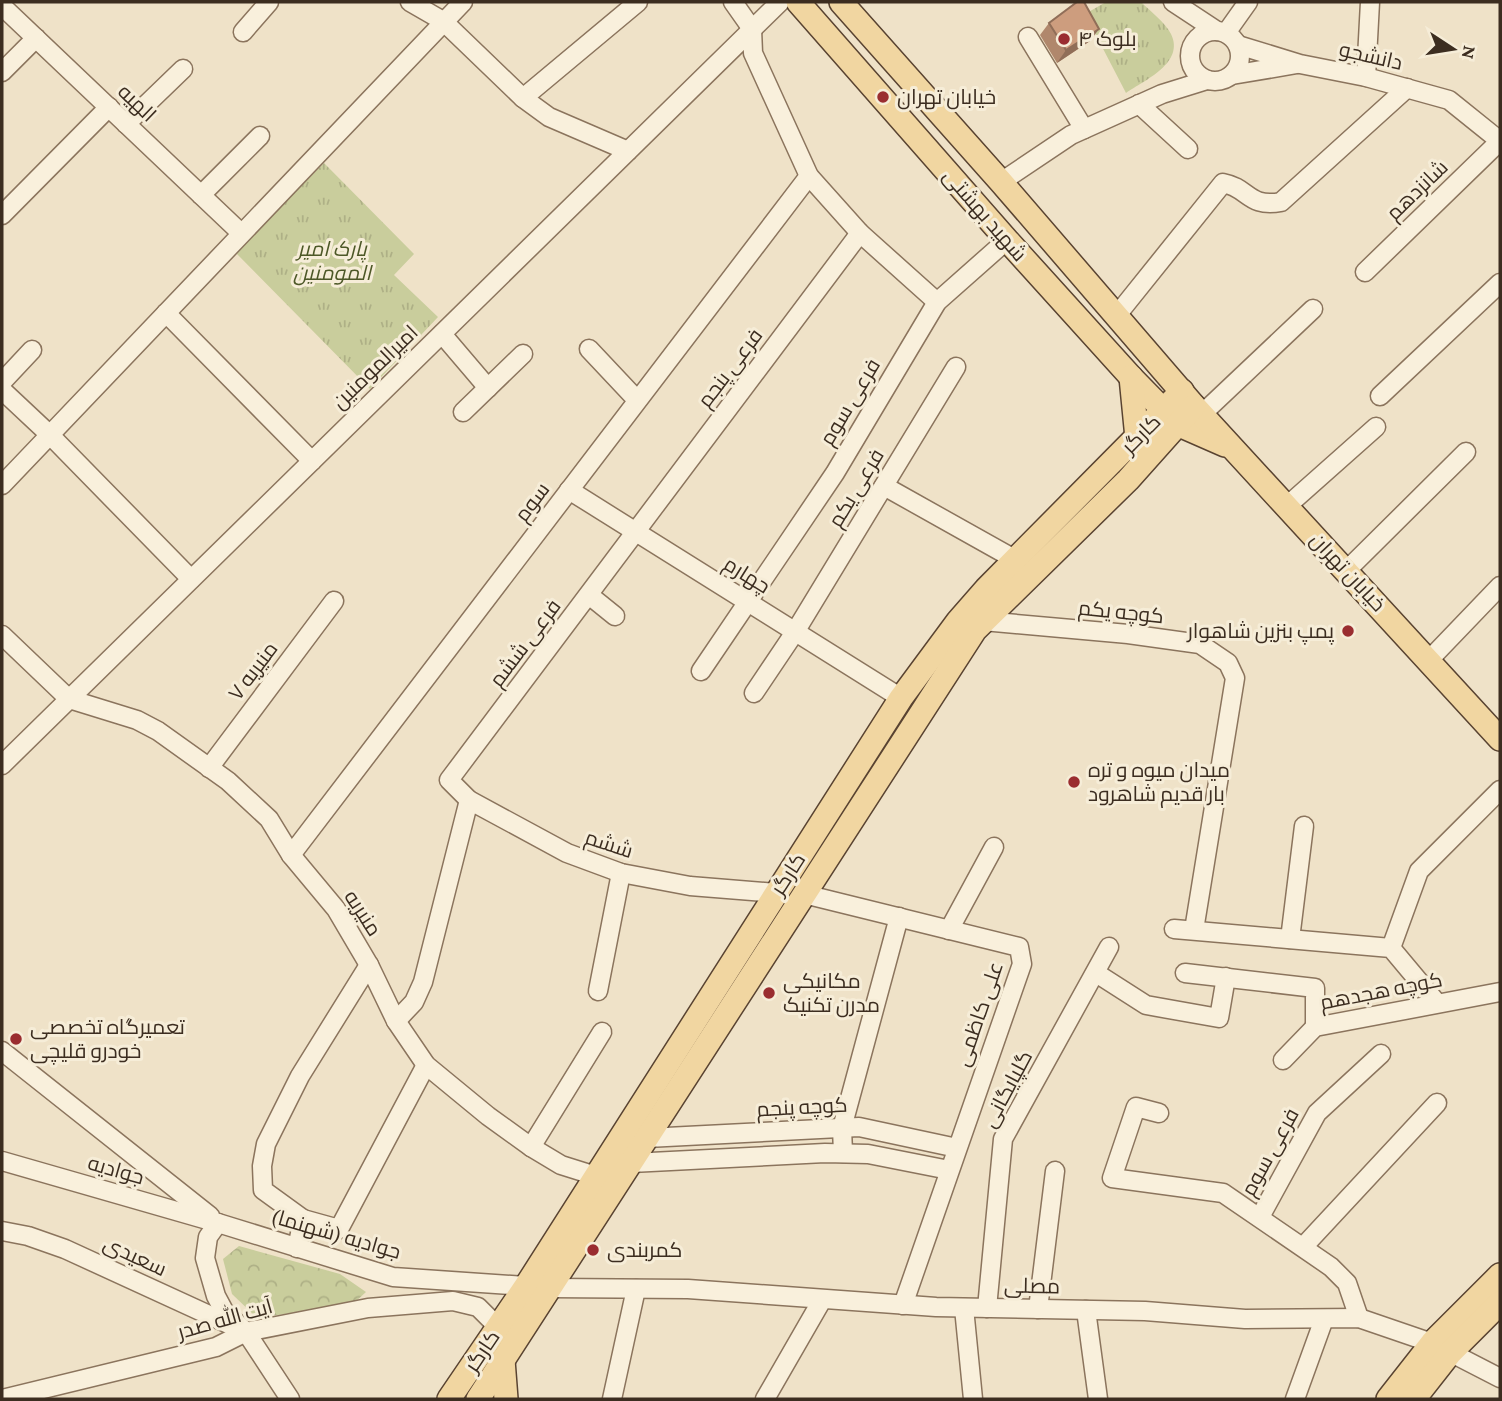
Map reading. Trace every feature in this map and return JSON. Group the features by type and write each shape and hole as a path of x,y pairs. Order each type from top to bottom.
{"main road":[{"name":"شهید بهشتی","path":"798,2 1007,240 1170,418"},
{"name":"شهید بهشتی","path":"841,2 1193,404"},
{"path":"1131,377 1137,438"},
{"name":"کارگر","path":"449,1399 526,1286 901,698 958,621 1137,438 1193,404"},
{"name":"خیابان تهران","path":"1193,404 1500,739"},
{"path":"1170,418 1235,450"},
{"name":"کارگر","path":"478,1399 967,641 983,621 1128,480 1170,418"},
{"path":"1414,1399 1442,1348 1500,1275"},
{"path":"526,1286 550,1288"},
{"path":"1388,1399 1442,1348 1500,1303"},
{"path":"503,1360 506,1399"}],"street":[{"path":"243,32 269,2"},
{"path":"410,2 443,21 523,98 549,117 628,151"},
{"path":"2,485 463,2"},
{"path":"523,98 638,2"},
{"path":"733,2 752,29 754,53 809,176 860,233 937,302"},
{"name":"امیرالمومنین","path":"2,765 780,2"},
{"path":"1227,36 1248,2"},
{"path":"1366,76 1370,2"},
{"name":"دانشجو","path":"1176,4 1227,36 1300,64 1366,76 1448,100 1500,141"},
{"name":"دانشجو","path":"1176,4 1194,43"},
{"name":"الهیه","path":"2,6 241,233"},
{"path":"1001,182 1071,135 1162,94 1232,75 1240,59 1227,36 1207,32 1194,43 1191,64 1195,72 1207,80"},
{"path":"1028,37 1084,129"},
{"path":"2,72 36,38"},
{"path":"1162,94 1191,64"},
{"name":"دانشجو","path":"1232,75 1300,64"},
{"path":"126,124 183,69"},
{"path":"1117,315 1223,183 1234,185 1252,200 1267,205 1282,202 1407,88"},
{"path":"1139,104 1188,149"},
{"path":"2,215 108,107"},
{"path":"201,195 260,136"},
{"name":"شانزدهم","path":"1365,272 1500,141"},
{"name":"سوم","path":"291,855 809,176"},
{"name":"فرعی پنجم","path":"636,532 860,233"},
{"name":"فرعی سوم","path":"701,671 835,472 937,302 1007,240"},
{"path":"1380,396 1500,283"},
{"path":"1193,404 1313,309"},
{"path":"166,313 312,461"},
{"path":"442,334 488,388"},
{"path":"589,349 638,401"},
{"path":"2,382 32,350"},
{"path":"463,412 523,354"},
{"name":"فرعی یکم","path":"754,693 795,632 956,367"},
{"path":"2,390 50,435 191,579"},
{"path":"1287,506 1376,427"},
{"path":"1347,570 1466,452"},
{"path":"884,486 1016,560"},
{"name":"چهارم","path":"569,490 901,698"},
{"name":"فرعی ششم","path":"449,780 636,532"},
{"path":"1429,660 1500,586"},
{"path":"589,595 615,616"},
{"name":"منیریه ۷","path":"209,768 334,601"},
{"name":"کوچه یکم","path":"983,621 1128,634 1200,644 1228,663 1235,678 1194,930"},
{"path":"2,635 69,699"},
{"name":"منیریه","path":"69,699 137,720 158,731 228,781 269,819 291,855 336,909 369,965 396,1021 426,1065 531,1147 561,1165 596,1176"},
{"name":"ششم","path":"449,780 469,800 566,853 621,873 690,886 776,893"},
{"path":"1391,948 1419,871 1500,790"},
{"path":"396,1021 414,1002 422,982 469,800"},
{"path":"1290,939 1304,826"},
{"path":"950,930 993,848"},
{"path":"598,991 621,873"},
{"name":"علی کاظمی","path":"804,894 1019,947 1022,964 904,1305"},
{"path":"843,1153 842,1128 899,917"},
{"path":"1174,929 1391,948 1437,1003"},
{"name":"گلپایگانی","path":"987,1308 1003,1139 1109,947"},
{"path":"369,965 300,1076 266,1144 262,1166 263,1190 303,1219 339,1229 426,1065"},
{"path":"1096,972 1146,1004 1219,1018 1226,977"},
{"path":"1185,973 1315,988 1315,1027"},
{"name":"کوچه هجدهم","path":"1283,1060 1315,1027 1500,992"},
{"path":"531,1147 602,1032"},
{"path":"2,1051 218,1223 208,1237 205,1258 216,1296 224,1311 246,1332 290,1399"},
{"name":"فرعی سوم","path":"1260,1216 1317,1113 1381,1054"},
{"path":"1303,1247 1437,1103"},
{"path":"1159,1113 1136,1107 1112,1178 1223,1193 1331,1267 1347,1283 1359,1318"},
{"name":"کوچه پنجم","path":"647,1138 859,1127 957,1147"},
{"path":"631,1163 843,1153 868,1154 949,1170"},
{"name":"جوادیه","path":"2,1161 218,1223"},
{"path":"1038,1309 1055,1171"},
{"path":"297,1248 303,1219"},
{"name":"جوادیه (شهنما)","path":"218,1223 393,1277 526,1286"},
{"name":"سعیدی","path":"2,1231 65,1249 246,1332"},
{"name":"مصلی","path":"550,1288 688,1289 904,1305 1145,1311 1245,1319 1359,1318 1442,1348 1500,1378"},
{"path":"612,1399 636,1289"},
{"path":"765,1399 822,1300"},
{"name":"آیت الله صدر","path":"2,1399 216,1348 246,1332 368,1308 453,1301 478,1307 498,1327"},
{"path":"964,1308 973,1399"},
{"path":"1086,1310 1098,1399"},
{"path":"1295,1399 1324,1319"}],"green space":[{"path":"1106,2 1141,2 1165,25 1174,44 1173,54 1161,70 1126,93 1085,14"},
{"name":"پارک امیر المومنین","path":"324,163 414,254 394,275 438,317 370,389 235,252"},
{"path":"239,1246 340,1274 366,1292 353,1304 257,1318 232,1294 223,1259"}],"building":[{"path":"1077,2 1084,2 1099,29 1066,50 1049,23"}],"place":[{"name":"بلوک ۴","path":"1064,39"},
{"name":"خیابان تهران","path":"883,97"},
{"name":"پمپ بنزین شاهوار","path":"1348,631"},
{"name":"میدان میوه و تره بار قدیم شاهرود","path":"1074,782"},
{"name":"مکانیکی مدرن تکنیک","path":"769,993"},
{"name":"تعمیرگاه تخصصی خودرو قلیچی","path":"16,1039"},
{"name":"کمربندی","path":"593,1250"}]}
